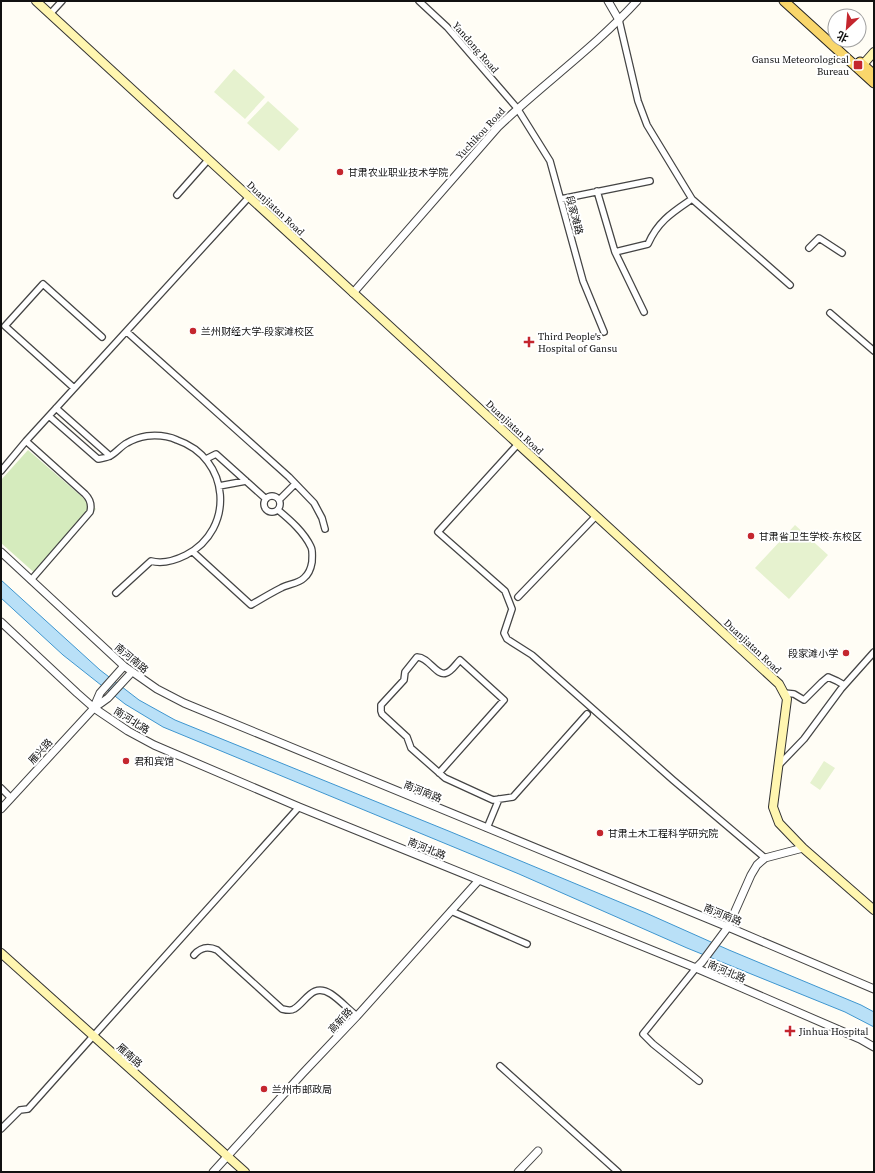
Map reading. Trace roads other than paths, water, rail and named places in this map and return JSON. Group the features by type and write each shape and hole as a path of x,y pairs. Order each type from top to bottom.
{"main road":[{"name":"Duanjiatan Road","path":"36,1 780,684 784,693"},
{"path":"784,1 861,67 874,75"},
{"path":"793,1 827,33"},
{"path":"843,48 874,83"},
{"path":"861,67 874,52"},
{"path":"784,693 787,699 773,807 779,823 803,848 874,910"},
{"name":"雁南路","path":"1,953 245,1172"}],"street":[{"path":"50,14 62,1"},
{"name":"Yandong Road","path":"419,1 447,27 517,108"},
{"path":"608,1 619,20 638,101 647,125 692,199 790,285"},
{"name":"Yuchikou Road","path":"353,292 492,132 517,108 619,20 637,1"},
{"name":"段家滩路","path":"517,108 550,161 583,281 604,332"},
{"path":"176,195 208,160"},
{"path":"561,199 650,180"},
{"path":"597,191 615,252 644,312"},
{"path":"1,471 26,441 249,197"},
{"path":"615,252 648,244 653,233 669,214 692,199"},
{"path":"809,248 818,238 842,253"},
{"path":"74,388 5,326 43,284 102,337"},
{"path":"830,313 874,351"},
{"path":"127,332 314,502 322,518 325,529"},
{"path":"56,408 110,456"},
{"path":"49,416 98,459 110,456 127,443 147,436 168,436 188,443 204,456 216,474 221,494 219,515 210,534 196,550 177,560 156,563 151,561 116,593"},
{"path":"26,441 89,498 91,507 90,512 31,580"},
{"path":"518,444 438,532 504,591 512,610 504,634 507,639 532,656 673,780 765,858"},
{"path":"206,459 216,454 266,499"},
{"path":"219,486 246,480"},
{"path":"279,500 295,484"},
{"path":"266,499 273,496 279,500 280,505 278,510"},
{"path":"266,499 264,503 266,510 271,512 278,510"},
{"path":"193,552 251,604 281,588 298,582 308,574 311,568 312,548 302,534 278,510"},
{"path":"518,597 596,516"},
{"name":"南河南路","path":"1,552 124,666 156,689 184,703 728,927 874,989"},
{"name":"南河北路","path":"1,622 94,708 128,731 154,745 299,808 696,968 860,1039 874,1047"},
{"path":"778,766 804,739 844,685 874,652"},
{"path":"439,772 504,700 460,660 448,673 444,674 440,673 424,658 417,657 404,672 404,680 383,703 380,708 382,714 408,737 411,748 445,778 493,800 513,797 587,714"},
{"path":"94,708 100,692 124,666"},
{"path":"94,708 108,698 132,672"},
{"path":"784,693 794,694 804,700 828,677 844,685"},
{"name":"雁兴路","path":"1,809 94,708"},
{"path":"1,788 11,798"},
{"path":"487,828 499,799"},
{"path":"1,1129 20,1110 28,1109 299,808"},
{"path":"699,1081 653,1044 643,1034 702,962 728,927 757,865 765,858 803,848"},
{"name":"高新路","path":"213,1172 480,880"},
{"path":"451,911 527,944"},
{"path":"194,955 202,948 213,948 217,950 282,1009 295,1009 307,996 313,992 320,991 332,995 357,1016"},
{"path":"500,1066 618,1172"},
{"path":"518,1172 538,1151"}],"water":[{"path":"1,580 100,670 139,700 175,720 646,913 729,950 861,1005 874,1012 874,1027 845,1012 687,948 519,874 163,727 125,704 63,655 1,598"}],"place":[{"name":"Gansu Meteorological Bureau","path":"858,65"},
{"name":"甘肃农业职业技术学院","path":"340,172"},
{"name":"兰州财经大学-段家滩校区","path":"193,331"},
{"name":"Third People's Hospital of Gansu","path":"529,342"},
{"name":"甘肃省卫生学校-东校区","path":"751,536"},
{"name":"段家滩小学","path":"846,653"},
{"name":"君和宾馆","path":"126,761"},
{"name":"甘肃土木工程科学研究院","path":"600,833"},
{"name":"Jinhua Hospital","path":"790,1031"},
{"name":"兰州市邮政局","path":"264,1089"}]}
